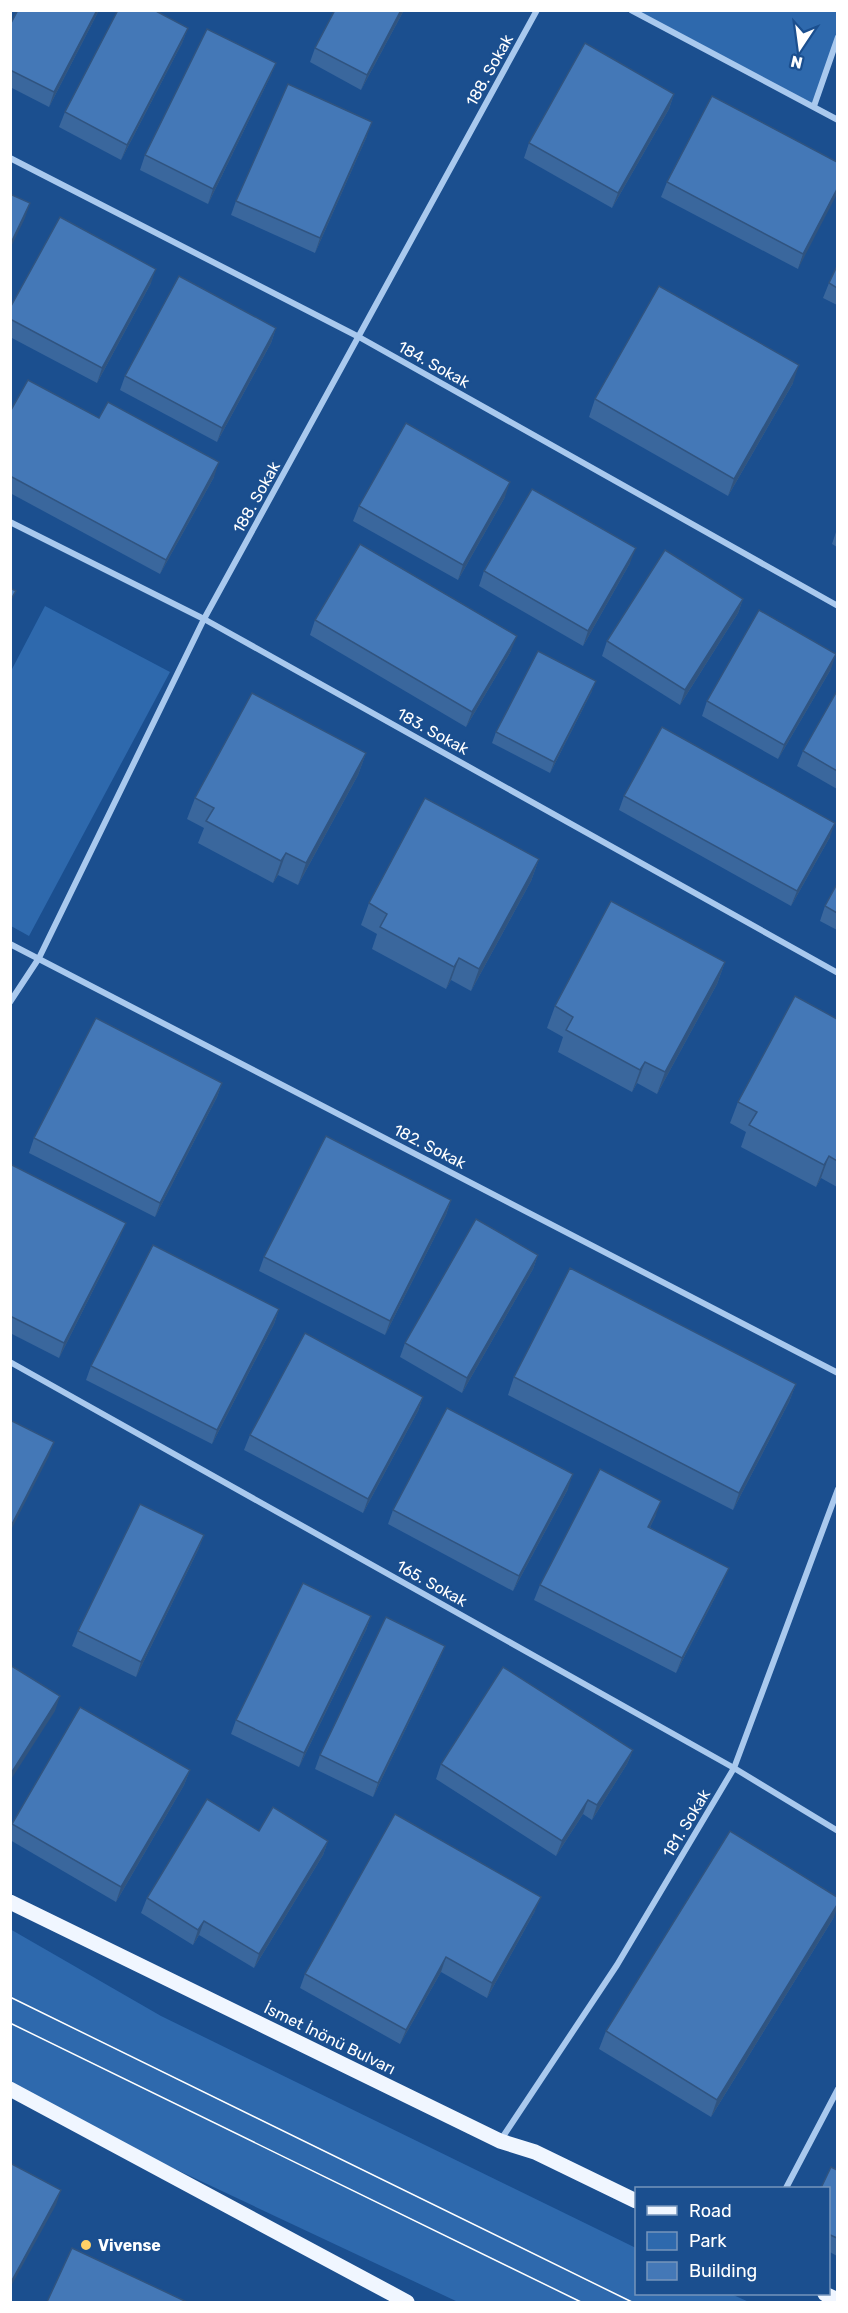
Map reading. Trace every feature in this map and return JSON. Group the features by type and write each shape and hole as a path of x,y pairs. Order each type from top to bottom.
{"main road":[{"name":"İsmet İnönü Bulvarı","path":"10,1902 500,2141 536,2152 635,2201"},
{"path":"10,2089 407,2302"}],"street":[{"name":"188. Sokak","path":"10,1002 39,958 204,619 537,10"},
{"path":"631,10 837,120"},
{"path":"814,106 837,37"},
{"name":"184. Sokak","path":"10,158 359,337 837,606"},
{"name":"183. Sokak","path":"10,522 204,619 837,973"},
{"name":"182. Sokak","path":"10,944 837,1373"},
{"name":"165. Sokak","path":"10,1362 734,1768 837,1831"},
{"name":"181. Sokak","path":"500,2141 617,1965 734,1768 837,1489"},
{"path":"787,2187 837,2089"}],"green space":[{"path":"631,11 837,11 837,37 814,106"},
{"path":"45,606 170,672 29,936 11,926 11,671"},
{"path":"10,1929 161,2016 635,2248 635,2295 733,2295 749,2302 458,2302 11,2092"}],"building":[{"path":"18,10 97,10 54,92 10,70 10,25"},
{"path":"118,10 154,10 188,28 127,145 65,112"},
{"path":"335,10 401,10 367,75 315,48"},
{"path":"207,29 276,63 213,189 145,155"},
{"path":"585,43 674,94 618,193 529,143"},
{"path":"288,84 372,122 320,238 236,201"},
{"path":"712,96 837,162 837,189 803,254 667,182"},
{"path":"10,194 30,203 10,245"},
{"path":"60,217 156,269 102,368 10,319 10,308"},
{"path":"837,266 837,288 829,283"},
{"path":"179,276 276,328 222,428 125,376"},
{"path":"659,286 799,365 734,479 595,399"},
{"path":"28,380 99,418 108,402 219,462 166,560 10,476 10,412"},
{"path":"406,423 510,482 463,565 359,506"},
{"path":"532,489 636,548 588,631 484,571"},
{"path":"360,544 517,636 472,712 315,620"},
{"path":"665,550 743,599 685,690 607,641"},
{"path":"10,588 16,591 10,601"},
{"path":"759,610 836,654 784,745 707,701"},
{"path":"538,651 596,681 554,762 496,732"},
{"path":"837,691 837,771 803,751"},
{"path":"252,693 366,753 306,863 286,853 281,861 206,821 214,808 195,798"},
{"path":"662,727 835,823 797,891 624,796"},
{"path":"425,798 539,859 479,969 459,958 454,967 380,927 387,914 369,903"},
{"path":"837,884 837,913 825,906"},
{"path":"611,901 725,962 665,1072 645,1062 640,1070 566,1030 573,1017 555,1006"},
{"path":"795,996 837,1019 837,1161 829,1156 824,1165 749,1125 757,1112 738,1102"},
{"path":"96,1018 222,1083 160,1203 34,1138"},
{"path":"326,1136 451,1200 390,1321 264,1257"},
{"path":"10,1164 126,1223 64,1343 10,1316"},
{"path":"476,1219 538,1255 467,1378 405,1343"},
{"path":"153,1245 279,1309 217,1430 91,1366"},
{"path":"570,1268 796,1384 739,1493 514,1377"},
{"path":"305,1333 423,1397 368,1499 250,1435"},
{"path":"447,1408 573,1474 519,1576 393,1510"},
{"path":"10,1420 54,1442 10,1528"},
{"path":"600,1469 661,1501 648,1527 729,1568 682,1658 540,1585"},
{"path":"140,1504 204,1535 141,1662 78,1631"},
{"path":"303,1583 371,1616 304,1753 236,1720"},
{"path":"386,1617 445,1646 378,1783 320,1755"},
{"path":"10,1665 60,1696 10,1775"},
{"path":"503,1667 633,1750 597,1805 588,1800 562,1841 441,1764"},
{"path":"80,1707 190,1770 121,1887 12,1824"},
{"path":"207,1799 259,1831 273,1807 328,1841 259,1954 204,1921 198,1930 147,1898"},
{"path":"395,1814 541,1897 492,1983 446,1957 406,2030 305,1974"},
{"path":"730,1831 837,1897 837,1905 717,2100 606,2031"},
{"path":"10,2163 61,2190 10,2284"},
{"path":"831,2167 837,2170 837,2238 830,2235 830,2187 821,2187"},
{"path":"72,2248 187,2302 47,2302"}],"tram line":[{"path":"10,1997 632,2302"},
{"path":"10,2023 581,2302"}],"place":[{"name":"Vivense","path":"86,2245"}]}
